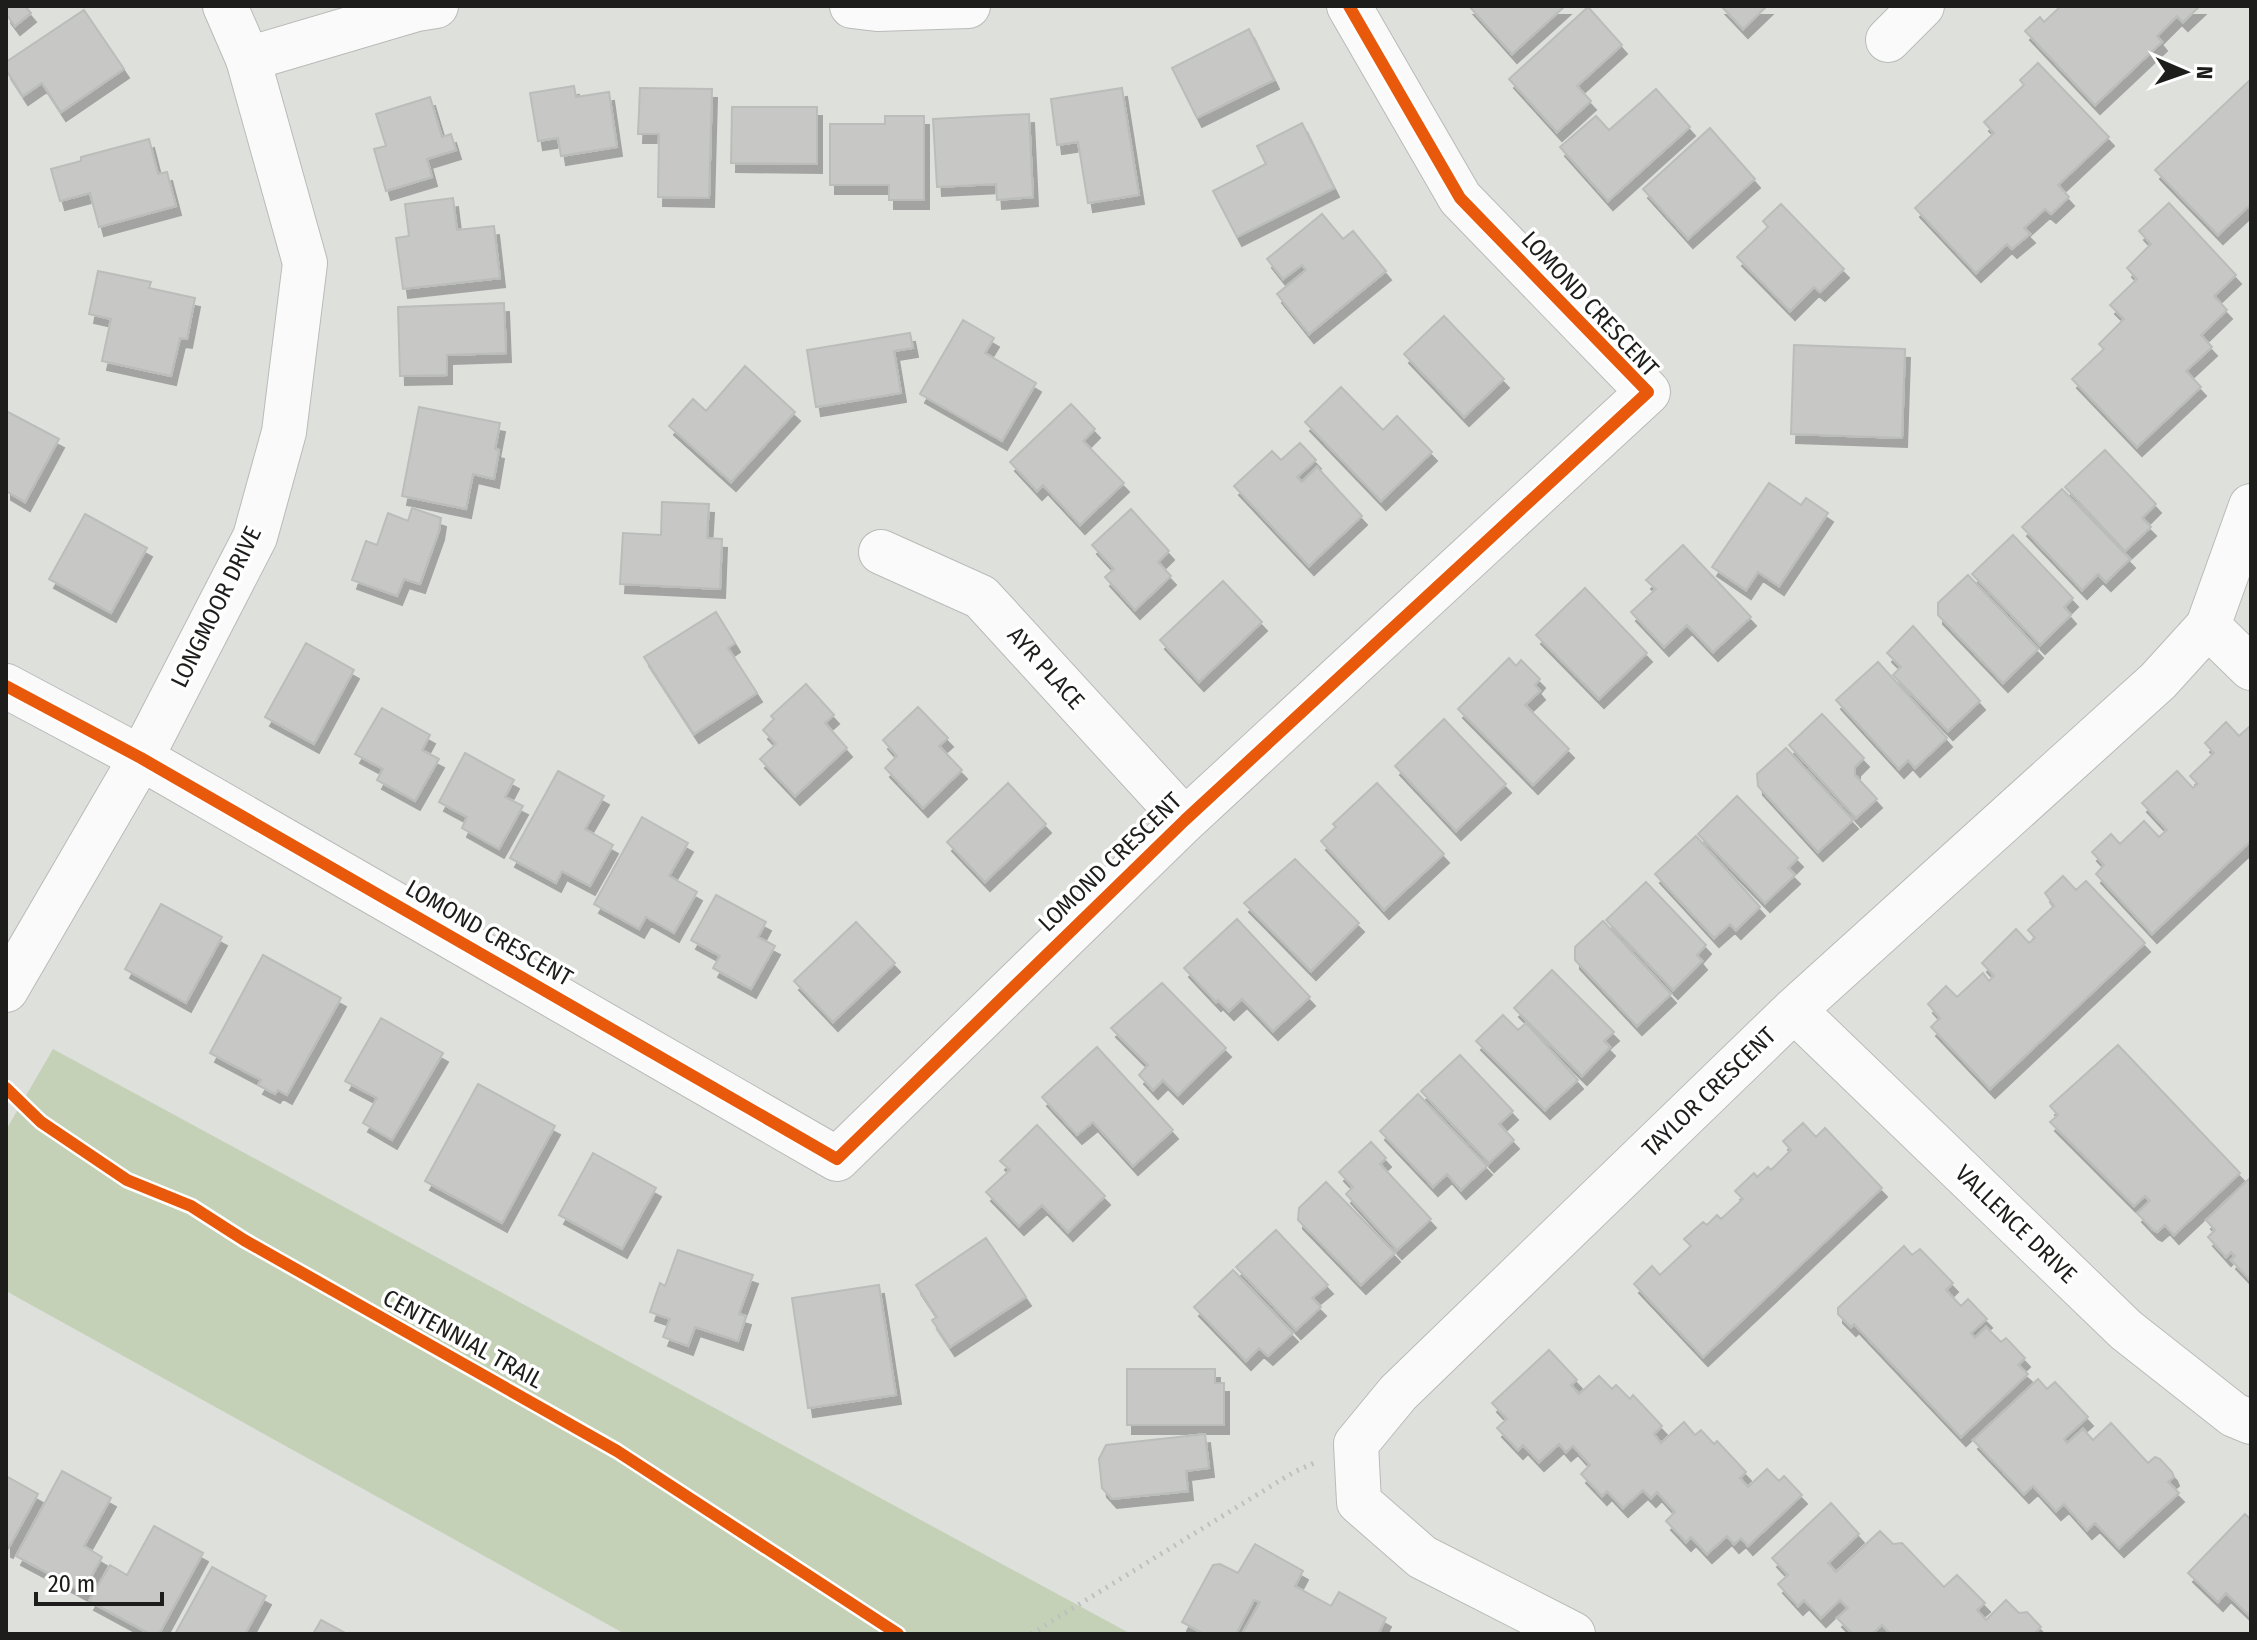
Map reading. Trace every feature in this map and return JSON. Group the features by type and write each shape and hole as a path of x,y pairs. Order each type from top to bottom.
{"street":[{"name":"LONGMOOR DRIVE","path":"6,990 141,758 255,537 284,432 305,263 248,59 225,6"},
{"path":"248,59 436,6"},
{"path":"869,7 968,6"},
{"name":"LOMOND CRESCENT","path":"141,758 837,1159 1185,820 1648,392 1460,198 1349,6"},
{"path":"1888,40 1922,6"},
{"name":"TAYLOR CRESCENT","path":"1356,1444 1398,1393 1794,1010 2158,681 2208,626 2251,506"},
{"name":"AYR PLACE","path":"881,552 981,597 1185,820"},
{"path":"2208,626 2251,668"},
{"path":"6,686 141,758"},
{"name":"VALLENCE DRIVE","path":"1794,1010 2126,1330 2234,1415 2251,1422"},
{"path":"1356,1444 1359,1502 1422,1557 1573,1634"}],"path":[{"path":"1031,1634 1294,1472 1356,1444"}],"green space":[{"path":"53,1049 1131,1634 625,1634 6,1291 6,1130"}],"building":[{"path":"6,6 25,6 31,13 15,26 6,14"},
{"path":"1469,6 1565,6 1512,54"},
{"path":"1721,6 1767,6 1743,29"},
{"path":"2061,6 2200,6 2183,22 2177,16 2157,36 2162,42 2095,105 2025,31 2040,17 2044,22"},
{"path":"1588,7 1622,45 1577,86 1591,101 1557,132 1509,79"},
{"path":"84,10 124,69 61,112 42,83 23,96 6,70 6,62"},
{"path":"1249,29 1274,80 1197,118 1172,68"},
{"path":"2038,63 2109,137 2058,185 2069,197 2051,214 2045,209 2024,228 2030,234 2012,249 2007,244 1976,273 1915,208 1994,133 1984,122 2024,85 2020,80"},
{"path":"2251,79 2251,204 2218,235 2155,170"},
{"path":"574,86 576,97 609,92 617,147 561,156 558,138 538,141 530,93"},
{"path":"640,88 712,89 709,198 658,197 659,134 638,134"},
{"path":"1122,88 1139,195 1088,203 1078,142 1057,145 1051,99"},
{"path":"1656,89 1690,127 1608,201 1560,147 1596,116 1609,130"},
{"path":"430,97 442,137 451,134 456,150 427,159 432,177 386,191 374,149 386,146 376,114"},
{"path":"732,107 817,107 817,164 731,163"},
{"path":"1029,114 1033,197 997,200 996,184 937,187 933,119"},
{"path":"885,116 924,116 924,200 889,200 889,185 830,185 830,124 885,124"},
{"path":"1302,123 1334,188 1237,237 1213,191 1266,164 1257,146"},
{"path":"1710,128 1755,179 1688,239 1643,189"},
{"path":"149,139 158,174 167,172 176,206 99,227 90,193 60,201 51,169 81,161 81,157"},
{"path":"453,198 457,230 494,226 500,278 403,289 396,238 409,236 405,204"},
{"path":"2169,203 2236,275 2214,296 2227,310 2201,335 2212,347 2186,371 2201,387 2137,447 2072,379 2104,349 2099,344 2124,319 2110,305 2137,279 2127,268 2151,244 2139,231"},
{"path":"1781,204 1844,269 1820,292 1814,287 1790,311 1737,257 1768,227 1763,221"},
{"path":"1322,214 1343,239 1353,231 1386,271 1309,334 1277,294 1306,270 1302,265 1283,279 1267,259"},
{"path":"98,271 151,282 149,288 195,298 187,339 180,338 171,376 102,361 111,319 89,314"},
{"path":"504,303 506,353 447,355 447,375 400,376 398,307"},
{"path":"1444,316 1504,379 1464,417 1404,354"},
{"path":"963,320 994,338 985,353 1036,383 1002,441 920,394"},
{"path":"910,333 913,348 894,351 901,393 816,407 807,350"},
{"path":"1794,345 1905,349 1902,438 1791,434"},
{"path":"745,366 795,412 731,482 669,426 693,399 706,411"},
{"path":"1341,387 1383,430 1397,416 1432,452 1381,501 1305,422"},
{"path":"1071,404 1095,429 1083,441 1124,483 1080,525 1043,485 1037,491 1010,462"},
{"path":"419,407 500,423 494,479 473,474 466,509 402,496"},
{"path":"6,411 59,439 25,502 6,491"},
{"path":"1300,443 1316,460 1297,477 1302,482 1317,467 1362,516 1309,566 1234,486 1272,451 1281,460"},
{"path":"2105,450 2156,504 2142,518 2151,527 2125,551 2065,487"},
{"path":"1769,483 1801,505 1806,498 1828,513 1779,586 1758,572 1746,590 1712,567"},
{"path":"2062,489 2130,559 2106,582 2098,574 2082,590 2022,527"},
{"path":"662,502 709,504 707,538 722,539 720,589 620,584 623,533 661,535"},
{"path":"412,508 441,518 420,584 404,579 397,596 352,580 366,541 377,545 388,513 408,521"},
{"path":"1131,509 1169,551 1158,562 1171,576 1135,610 1105,577 1114,569 1092,545"},
{"path":"85,514 147,548 111,613 49,579"},
{"path":"2013,535 2073,598 2064,607 2071,615 2040,645 1972,574"},
{"path":"1683,545 1751,617 1713,652 1687,625 1664,647 1631,612 1656,589 1646,580"},
{"path":"1968,575 2038,649 2003,683 1938,615 1938,603"},
{"path":"1223,581 1262,622 1199,682 1160,640"},
{"path":"1585,588 1647,653 1599,699 1536,635"},
{"path":"716,612 735,643 728,648 757,693 694,734 644,657"},
{"path":"1913,626 1980,701 1948,731 1893,675 1901,667 1887,653"},
{"path":"306,643 354,670 314,744 265,717"},
{"path":"1509,658 1516,666 1521,660 1540,679 1535,685 1540,691 1525,705 1569,749 1533,785 1458,709"},
{"path":"1878,662 1947,738 1915,768 1908,760 1899,769 1836,700"},
{"path":"806,684 834,715 825,723 847,748 795,796 760,759 776,744 763,730 774,719 771,716"},
{"path":"918,707 948,738 939,746 962,770 923,808 885,768 897,756 883,740"},
{"path":"382,708 430,735 422,750 439,759 415,801 377,780 383,769 355,754"},
{"path":"1822,714 1864,758 1855,767 1855,775 1877,799 1856,818 1789,745"},
{"path":"1444,719 1506,784 1456,831 1395,766"},
{"path":"2226,722 2239,736 2249,727 2251,730 2251,841 2152,934 2096,874 2104,865 2092,852 2111,834 2120,844 2144,821 2159,837 2167,830 2142,803 2177,771 2193,788 2198,784 2190,776 2214,753 2205,743"},
{"path":"1786,748 1853,820 1818,852 1758,786 1757,774"},
{"path":"465,753 514,780 505,797 523,806 499,849 462,828 467,817 439,802"},
{"path":"558,771 604,796 585,829 613,845 590,886 562,871 556,883 510,858"},
{"path":"1008,783 1046,824 985,882 947,842"},
{"path":"1377,783 1444,854 1384,910 1321,841 1336,827 1333,824"},
{"path":"1737,796 1798,858 1788,868 1795,875 1765,903 1698,834"},
{"path":"642,817 688,843 669,876 697,892 674,933 646,917 639,929 594,904"},
{"path":"1696,836 1760,907 1736,930 1730,924 1714,938 1655,874"},
{"path":"1295,859 1359,923 1311,971 1244,903"},
{"path":"2063,876 2076,890 2086,881 2145,943 1990,1089 1931,1027 1940,1018 1928,1004 1946,986 1957,997 1983,973 1989,981 1994,976 1982,963 2016,929 2029,943 2035,938 2028,930 2054,906 2045,893"},
{"path":"1646,882 1706,945 1697,955 1702,961 1673,990 1606,920"},
{"path":"716,895 766,922 758,937 775,946 751,989 713,968 720,956 691,940"},
{"path":"161,904 222,937 186,1003 125,969"},
{"path":"1237,919 1310,997 1273,1031 1242,999 1229,1011 1218,1000 1216,1002 1184,968"},
{"path":"1603,921 1671,994 1637,1026 1575,960 1575,947"},
{"path":"856,922 895,963 833,1022 794,981"},
{"path":"263,955 341,998 287,1095 278,1090 275,1094 258,1085 261,1080 210,1053"},
{"path":"1552,970 1614,1032 1604,1041 1610,1047 1582,1076 1514,1008"},
{"path":"1162,983 1226,1048 1178,1095 1163,1080 1153,1090 1139,1075 1148,1065 1111,1028"},
{"path":"1503,1015 1518,1030 1526,1023 1578,1080 1545,1110 1476,1041"},
{"path":"381,1018 443,1053 392,1140 363,1123 377,1098 345,1081"},
{"path":"2118,1045 2240,1173 2174,1235 2165,1225 2157,1232 2153,1230 2137,1213 2150,1201 2145,1196 2134,1206 2050,1122 2058,1115 2050,1106"},
{"path":"1097,1047 1173,1130 1133,1166 1093,1122 1077,1135 1042,1097"},
{"path":"1460,1055 1513,1111 1499,1124 1514,1140 1489,1163 1421,1091"},
{"path":"478,1084 555,1126 502,1223 425,1181"},
{"path":"1418,1094 1487,1166 1461,1190 1447,1174 1433,1187 1380,1131"},
{"path":"1803,1123 1816,1137 1825,1128 1882,1188 1703,1357 1634,1284 1652,1266 1660,1275 1691,1246 1684,1239 1703,1222 1707,1225 1717,1215 1721,1219 1743,1199 1735,1191 1754,1173 1757,1177 1768,1167 1771,1170 1791,1150 1783,1141"},
{"path":"1037,1125 1105,1196 1068,1232 1042,1205 1019,1226 986,1192 1010,1170 1000,1161"},
{"path":"1371,1142 1386,1158 1380,1164 1431,1219 1397,1250 1346,1194 1353,1187 1339,1172"},
{"path":"593,1153 656,1188 622,1249 559,1215"},
{"path":"2251,1177 2251,1281 2231,1260 2235,1256 2231,1252 2226,1257 2208,1237 2215,1230 2206,1220"},
{"path":"1326,1182 1395,1253 1361,1285 1298,1220 1299,1208"},
{"path":"1276,1230 1328,1285 1312,1298 1321,1307 1296,1330 1236,1267"},
{"path":"986,1238 1026,1297 950,1347 932,1320 937,1317 916,1285"},
{"path":"1904,1246 1912,1255 1920,1249 1953,1283 1946,1290 1961,1306 1968,1299 1987,1319 1971,1333 1975,1338 1986,1327 2001,1342 2006,1338 2025,1358 2018,1365 2028,1374 1961,1437 1854,1324 1851,1327 1838,1314 1838,1308"},
{"path":"678,1250 753,1275 739,1314 746,1316 738,1341 695,1327 688,1346 663,1337 670,1319 650,1312 660,1283 665,1286"},
{"path":"1233,1270 1293,1333 1268,1356 1259,1348 1246,1361 1194,1307"},
{"path":"879,1285 896,1395 808,1408 792,1298"},
{"path":"1549,1350 1577,1380 1571,1385 1579,1394 1599,1376 1612,1389 1616,1385 1630,1399 1633,1395 1662,1426 1654,1434 1661,1443 1684,1422 1695,1435 1701,1430 1714,1444 1717,1441 1746,1472 1740,1478 1748,1487 1767,1469 1779,1481 1784,1476 1802,1495 1748,1546 1741,1538 1734,1544 1727,1536 1707,1554 1691,1537 1686,1542 1666,1521 1675,1512 1657,1492 1651,1498 1643,1490 1623,1508 1607,1491 1602,1496 1581,1474 1590,1465 1573,1446 1566,1452 1559,1444 1539,1462 1523,1445 1518,1450 1497,1428 1507,1419 1492,1403"},
{"path":"1127,1369 1215,1369 1215,1383 1224,1383 1224,1425 1127,1425"},
{"path":"2038,1379 2047,1389 2055,1382 2088,1417 2064,1439 2067,1443 2083,1429 2093,1440 2111,1423 2148,1463 2155,1457 2172,1472 2174,1477 2168,1482 2179,1493 2119,1548 2095,1523 2087,1530 2064,1504 2056,1511 2033,1486 2024,1494 1973,1440"},
{"path":"1205,1434 1209,1468 1186,1471 1188,1491 1112,1499 1102,1488 1099,1459 1106,1445"},
{"path":"62,1471 111,1498 84,1546 102,1557 83,1592 16,1556"},
{"path":"6,1476 38,1494 8,1549 6,1548"},
{"path":"1831,1503 1859,1534 1828,1563 1836,1572 1880,1531 1893,1544 1902,1543 1944,1587 1957,1575 1985,1603 1977,1610 1986,1620 2006,1600 2019,1613 2027,1612 2041,1627 2034,1634 1891,1634 1882,1625 1872,1634 1853,1634 1837,1618 1848,1608 1840,1600 1821,1618 1804,1600 1798,1606 1778,1584 1788,1575 1772,1558"},
{"path":"2245,1514 2251,1520 2251,1617 2226,1593 2218,1602 2188,1573"},
{"path":"154,1526 203,1553 159,1634 150,1634 89,1601 110,1565 127,1575"},
{"path":"1255,1544 1303,1571 1295,1586 1331,1606 1339,1592 1386,1618 1379,1632 1383,1634 1242,1634 1260,1602 1254,1600 1236,1634 1204,1634 1182,1622 1213,1565 1220,1564 1238,1573"},
{"path":"212,1567 266,1596 245,1634 175,1634"},
{"path":"321,1620 347,1634 313,1634"}],"cycle path":[{"path":"6,686 141,758 837,1159 1185,820 1648,392 1460,198 1349,6"},
{"name":"CENTENNIAL TRAIL","path":"6,1088 41,1122 127,1180 191,1206 244,1240 617,1451 898,1634"}]}
